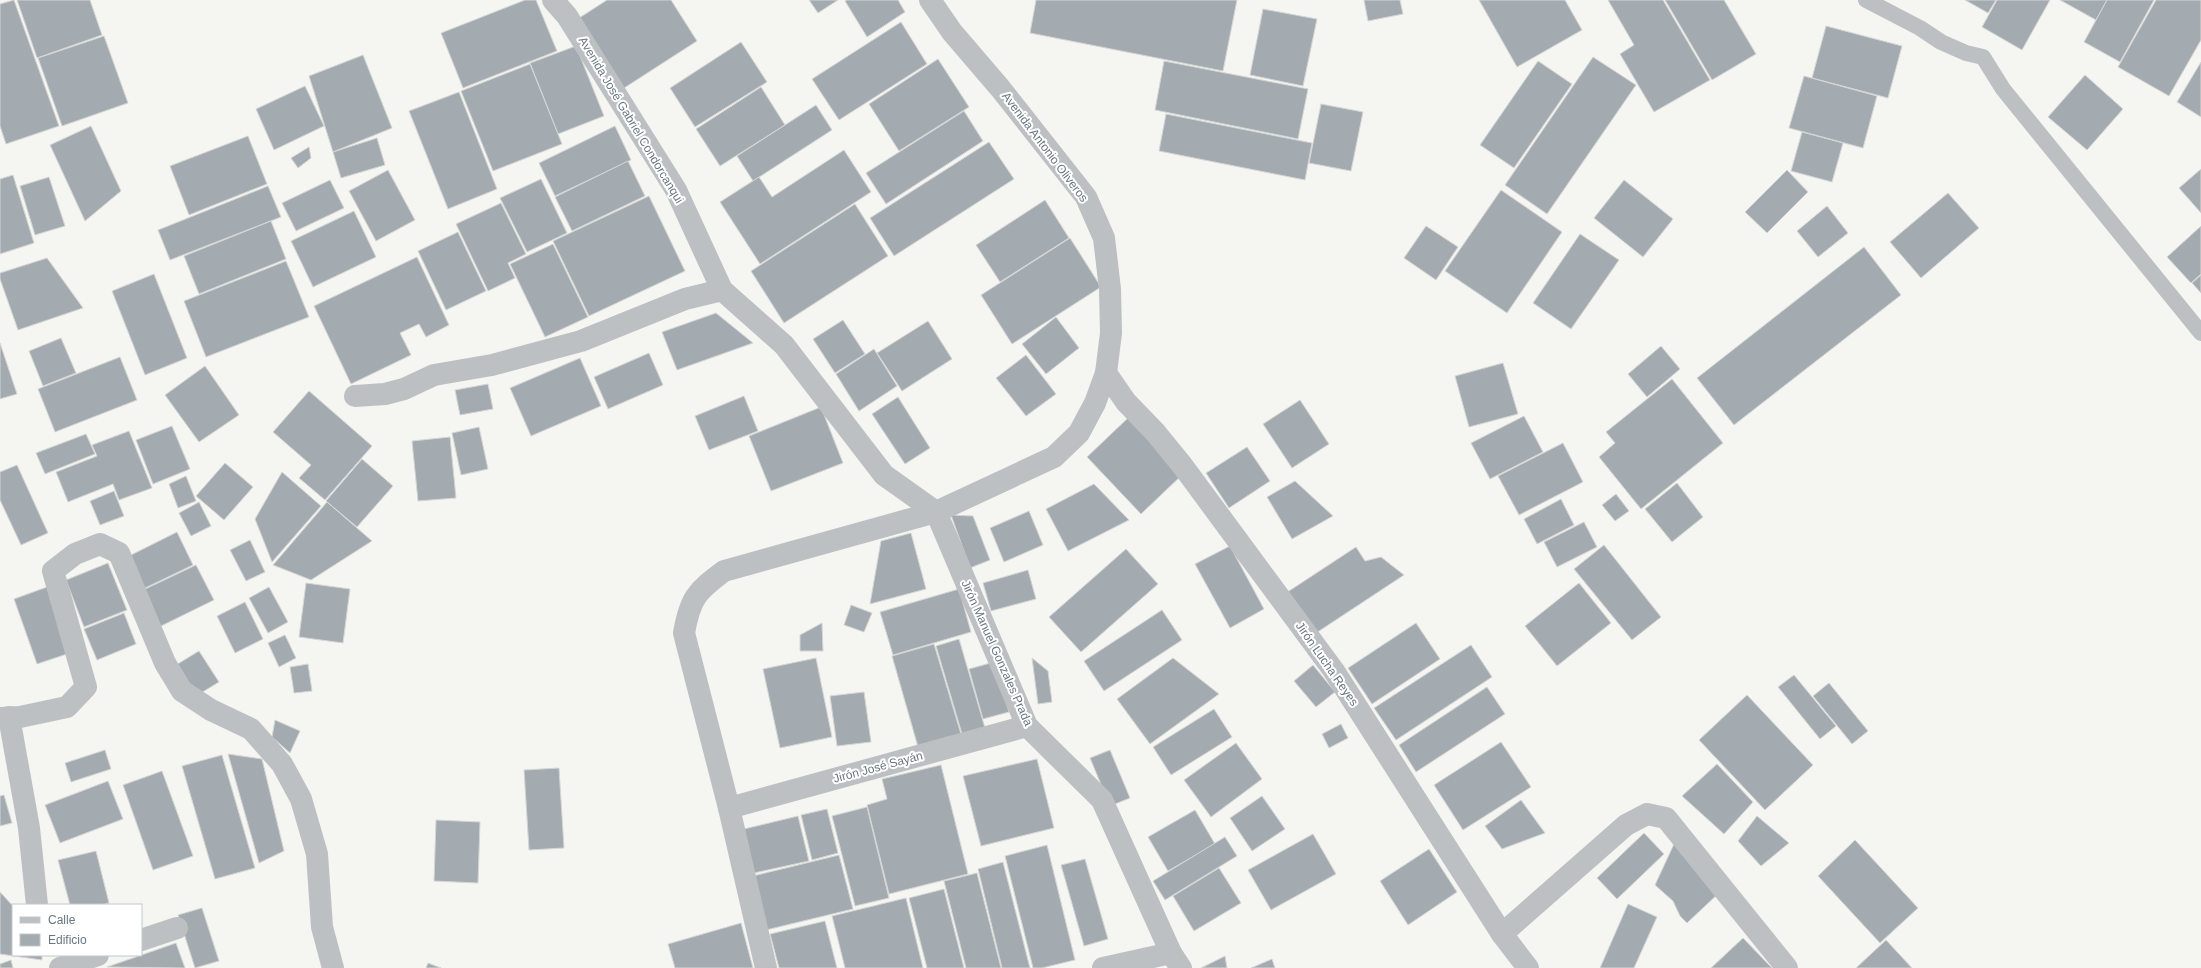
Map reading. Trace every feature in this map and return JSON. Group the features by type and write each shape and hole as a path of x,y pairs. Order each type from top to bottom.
{"street":[{"name":"Avenida José Gabriel Condorcanqui","path":"553,0 567,16 676,190 722,290 784,345 884,475 936,512"},
{"name":"Avenida Antonio Oliveros","path":"766,968 729,808 684,633 688,610 703,586 724,571 936,512 1054,457 1079,433 1095,403 1106,373 1111,333 1110,289 1104,238 1086,197 1000,88 952,32 930,0"},
{"path":"355,396 385,394 404,389 434,375 492,365 581,342 685,299 722,290"},
{"name":"Jirón Lucha Reyes","path":"1106,373 1126,402 1155,432 1182,465 1334,672 1502,934 1528,968"},
{"name":"Jirón Manuel Gonzales Prada","path":"936,512 1026,726 1102,800 1176,960"},
{"path":"38,904 30,828 5,718 20,717 68,707 86,687 53,571 76,554 100,544 119,553 165,663 182,691 211,710 251,729 282,764 301,799 317,854 322,927 333,968"},
{"name":"Jirón José Sayán","path":"729,808 1026,726"},
{"path":"1502,934 1626,825 1646,814 1666,818 1787,968"},
{"path":"142,940 177,928"},
{"path":"54,968 57,956"},
{"path":"60,968 95,956"},
{"path":"1104,968 1176,960"}],"lane":[{"path":"1866,0 1920,28 1941,42 1966,53 1984,57 2003,89 2201,333"}],"building":[{"path":"14,0 59,126 6,144 0,126 0,4"},
{"path":"17,0 90,0 102,35 37,58"},
{"path":"525,0 536,0 557,51 463,88 441,33"},
{"path":"607,0 671,0 697,41 621,90 576,20"},
{"path":"809,0 838,0 818,13"},
{"path":"898,0 905,12 867,37 845,1"},
{"path":"1036,0 1237,0 1223,71 1030,33"},
{"path":"1364,0 1400,0 1403,14 1368,21"},
{"path":"1479,0 1565,0 1582,30 1517,67"},
{"path":"1608,0 1663,0 1710,80 1654,112 1620,54 1634,45"},
{"path":"1665,0 1724,0 1756,54 1712,80"},
{"path":"1965,0 1996,0 1988,13"},
{"path":"1997,0 2050,0 2022,50 1982,27"},
{"path":"2060,0 2107,0 2096,20"},
{"path":"2107,0 2154,0 2120,62 2084,42"},
{"path":"2156,0 2201,0 2201,40 2169,96 2118,67"},
{"path":"1263,9 1317,19 1303,86 1250,75"},
{"path":"901,22 927,64 839,120 812,79"},
{"path":"1826,26 1902,46 1888,98 1812,78"},
{"path":"104,36 128,103 62,126 38,58"},
{"path":"741,42 767,82 695,127 670,88"},
{"path":"576,46 604,116 558,134 530,63"},
{"path":"363,55 392,128 333,152 309,76"},
{"path":"1593,57 1636,85 1547,214 1505,185"},
{"path":"938,59 969,107 899,151 869,104"},
{"path":"1164,61 1308,89 1298,139 1155,110"},
{"path":"1538,61 1572,84 1514,168 1480,145"},
{"path":"2201,62 2201,117 2177,102"},
{"path":"530,64 562,144 493,171 461,91"},
{"path":"2085,75 2123,109 2087,150 2048,117"},
{"path":"1804,76 1877,96 1863,148 1789,128"},
{"path":"305,86 324,126 274,150 256,109"},
{"path":"761,87 785,125 720,166 696,129"},
{"path":"459,92 497,189 448,209 409,111"},
{"path":"1321,104 1363,112 1351,171 1309,163"},
{"path":"816,105 832,130 753,181 737,156"},
{"path":"964,111 983,141 886,204 866,173"},
{"path":"1166,114 1312,143 1305,180 1159,151"},
{"path":"91,126 121,191 85,221 50,145"},
{"path":"615,126 631,160 555,196 539,163"},
{"path":"1802,132 1843,143 1832,182 1791,171"},
{"path":"248,136 267,184 189,215 170,166"},
{"path":"377,138 385,165 341,178 333,152"},
{"path":"989,142 1014,179 894,256 870,218"},
{"path":"309,147 311,158 298,168 291,158"},
{"path":"844,150 871,192 760,264 720,202 759,177 772,197"},
{"path":"628,161 645,196 572,231 555,197"},
{"path":"2201,169 2201,213 2179,188"},
{"path":"388,170 415,220 376,241 349,191"},
{"path":"1787,170 1808,192 1767,233 1745,212"},
{"path":"13,175 34,243 0,254 0,179"},
{"path":"49,177 65,226 35,235 20,186"},
{"path":"541,179 567,233 527,252 500,198"},
{"path":"330,180 344,208 296,231 282,203"},
{"path":"1624,180 1673,219 1643,257 1594,218"},
{"path":"268,186 281,217 170,260 158,230"},
{"path":"1501,190 1562,232 1507,313 1445,271"},
{"path":"1948,193 1979,228 1921,278 1890,242"},
{"path":"649,196 685,271 589,316 553,241"},
{"path":"1045,200 1069,238 1000,282 976,245"},
{"path":"501,203 526,254 508,263 515,278 488,291 456,224"},
{"path":"855,204 888,256 784,323 751,271"},
{"path":"1827,206 1848,233 1818,257 1797,231"},
{"path":"354,211 376,257 313,287 291,241"},
{"path":"271,221 286,259 199,294 184,256"},
{"path":"1426,226 1458,247 1436,280 1404,258"},
{"path":"2201,226 2201,274 2191,283 2167,257"},
{"path":"458,232 486,291 446,310 418,251"},
{"path":"1580,234 1619,260 1571,329 1533,303"},
{"path":"1070,238 1101,287 1012,344 981,295"},
{"path":"553,244 588,317 545,337 510,264"},
{"path":"1864,247 1901,295 1734,425 1697,378"},
{"path":"417,257 449,325 426,337 419,324 400,333 411,355 351,384 314,306"},
{"path":"47,258 83,308 18,330 0,279 0,273"},
{"path":"286,261 309,317 206,357 184,301"},
{"path":"154,274 187,358 145,375 112,291"},
{"path":"2201,275 2201,293 2192,283"},
{"path":"716,313 753,343 677,370 662,332"},
{"path":"1056,317 1079,348 1046,374 1022,344"},
{"path":"843,320 865,354 835,373 813,339"},
{"path":"928,321 952,359 902,391 877,353"},
{"path":"61,338 76,373 43,386 29,351"},
{"path":"0,343 17,394 0,399"},
{"path":"1661,346 1680,369 1647,397 1628,374"},
{"path":"874,349 897,386 859,411 836,374"},
{"path":"649,353 663,385 608,409 594,377"},
{"path":"1026,355 1056,394 1026,416 996,378"},
{"path":"120,357 137,400 55,432 38,389"},
{"path":"580,358 601,406 531,436 510,388"},
{"path":"1503,363 1518,414 1469,427 1455,376"},
{"path":"205,366 239,415 199,442 165,395"},
{"path":"1672,379 1723,443 1641,509 1599,457 1615,443 1606,432"},
{"path":"488,384 493,409 460,415 455,390"},
{"path":"309,391 372,446 325,500 299,478 311,465 273,432"},
{"path":"744,396 758,431 709,450 695,416"},
{"path":"898,397 930,448 905,464 872,414"},
{"path":"1300,400 1329,444 1292,468 1263,424"},
{"path":"821,407 843,463 771,491 749,436"},
{"path":"1524,416 1543,452 1490,479 1471,443"},
{"path":"1129,417 1183,474 1141,514 1087,457"},
{"path":"172,426 190,469 153,484 136,440"},
{"path":"479,427 488,469 461,475 452,433"},
{"path":"129,431 152,488 119,500 113,484 68,502 56,472 97,456 92,445"},
{"path":"86,434 95,454 45,474 36,453"},
{"path":"450,437 456,498 418,501 412,441"},
{"path":"1563,443 1583,482 1519,515 1498,476"},
{"path":"1247,447 1270,481 1229,508 1206,473"},
{"path":"362,459 393,486 357,527 326,501"},
{"path":"225,463 253,487 224,520 196,496"},
{"path":"17,465 48,533 21,545 0,500 0,472"},
{"path":"282,472 321,506 272,562 255,519"},
{"path":"186,476 196,501 178,508 169,484"},
{"path":"1295,481 1333,516 1292,539 1267,497"},
{"path":"1677,483 1703,517 1672,542 1645,509"},
{"path":"1094,484 1129,520 1068,551 1046,509"},
{"path":"114,491 124,516 100,525 90,501"},
{"path":"1616,494 1629,511 1615,521 1602,505"},
{"path":"1561,499 1574,525 1537,544 1524,519"},
{"path":"199,502 211,526 191,536 179,513"},
{"path":"327,502 372,541 311,580 273,565"},
{"path":"1029,511 1043,545 1004,562 990,528"},
{"path":"951,515 973,516 990,560 970,568"},
{"path":"1584,522 1597,547 1557,567 1544,542"},
{"path":"177,532 193,565 141,590 125,558"},
{"path":"911,533 926,589 870,604 881,541"},
{"path":"250,540 265,572 246,581 230,550"},
{"path":"1604,545 1661,617 1632,640 1574,569"},
{"path":"1230,546 1264,609 1230,628 1195,564"},
{"path":"1356,547 1365,561 1381,557 1404,575 1313,635 1286,593"},
{"path":"1126,549 1158,584 1081,652 1049,617"},
{"path":"108,563 127,610 84,627 66,580"},
{"path":"196,565 214,600 159,627 141,591"},
{"path":"1028,570 1036,599 991,611 983,583"},
{"path":"306,583 350,589 343,643 299,637"},
{"path":"1579,583 1611,623 1557,666 1525,626"},
{"path":"47,587 70,653 37,664 14,599"},
{"path":"269,587 288,622 268,633 249,598"},
{"path":"959,589 971,632 893,655 880,612"},
{"path":"245,602 263,639 235,653 217,616"},
{"path":"851,605 872,613 864,632 844,625"},
{"path":"1162,610 1182,640 1104,691 1084,661"},
{"path":"124,613 136,644 97,660 84,629"},
{"path":"822,623 823,651 800,651 800,635"},
{"path":"1416,623 1440,659 1372,704 1348,668"},
{"path":"285,635 296,658 279,667 268,643"},
{"path":"959,639 985,728 962,734 936,646"},
{"path":"934,644 961,734 918,747 892,656"},
{"path":"1471,645 1492,677 1396,740 1374,708"},
{"path":"199,651 219,682 196,696 176,665"},
{"path":"816,658 832,737 780,748 763,669"},
{"path":"1032,658 1048,671 1052,702 1038,704"},
{"path":"1173,658 1219,694 1150,744 1117,699"},
{"path":"994,662 1009,712 983,719 969,669"},
{"path":"308,664 312,691 294,693 290,667"},
{"path":"1313,665 1335,692 1316,707 1294,681"},
{"path":"1794,675 1836,726 1820,739 1778,687"},
{"path":"1829,683 1868,731 1852,744 1813,696"},
{"path":"1487,687 1505,714 1416,772 1399,745"},
{"path":"864,692 871,742 837,746 830,696"},
{"path":"1747,695 1813,765 1765,810 1699,740"},
{"path":"1214,709 1232,737 1171,775 1153,747"},
{"path":"275,720 300,731 290,753 272,737"},
{"path":"1341,724 1348,738 1329,748 1322,734"},
{"path":"1501,742 1531,787 1463,830 1434,785"},
{"path":"1236,743 1262,779 1211,817 1184,780"},
{"path":"105,750 111,769 71,782 65,763"},
{"path":"1110,750 1130,798 1110,806 1090,758"},
{"path":"228,754 262,759 284,851 259,863"},
{"path":"222,755 255,868 215,879 182,766"},
{"path":"1037,759 1054,828 981,846 963,776"},
{"path":"1717,764 1753,802 1724,834 1682,796"},
{"path":"941,765 968,874 889,894 867,805 887,799 882,779"},
{"path":"559,768 564,848 529,850 524,770"},
{"path":"162,771 193,856 153,870 123,785"},
{"path":"108,781 123,819 60,843 45,805"},
{"path":"4,795 12,823 0,826 0,796"},
{"path":"1262,796 1285,829 1252,851 1230,818"},
{"path":"1521,800 1545,833 1502,849 1485,826"},
{"path":"867,807 889,898 855,906 832,816"},
{"path":"827,809 838,853 812,860 801,815"},
{"path":"1195,810 1215,844 1168,871 1148,837"},
{"path":"798,816 809,861 754,873 744,829"},
{"path":"1757,816 1789,843 1761,866 1738,841"},
{"path":"436,820 480,822 478,883 434,881"},
{"path":"1644,833 1664,854 1617,899 1597,878"},
{"path":"1313,834 1336,874 1271,910 1248,870"},
{"path":"1225,837 1237,856 1165,900 1153,881"},
{"path":"1855,840 1918,908 1880,943 1818,876"},
{"path":"1674,844 1720,892 1687,923 1680,916 1673,901 1655,885"},
{"path":"1047,845 1075,960 1042,968 1033,968 1005,856"},
{"path":"1429,849 1457,892 1408,925 1380,881"},
{"path":"96,851 109,903 70,904 58,860"},
{"path":"839,855 853,909 766,930 753,876"},
{"path":"1085,859 1108,939 1084,946 1061,865"},
{"path":"1003,862 1030,968 1002,968 978,869"},
{"path":"1219,868 1241,903 1194,931 1173,896"},
{"path":"977,873 1001,968 966,968 944,881"},
{"path":"944,889 964,968 927,968 909,898"},
{"path":"0,892 12,905 12,956 0,954"},
{"path":"906,898 923,968 845,968 832,916"},
{"path":"1628,904 1657,917 1634,968 1600,968"},
{"path":"202,908 219,961 195,968 178,915"},
{"path":"825,921 837,968 779,968 770,934"},
{"path":"741,923 753,968 675,968 668,944"},
{"path":"1743,938 1772,968 1711,968"},
{"path":"1886,940 1912,968 1856,968"},
{"path":"176,943 185,968 107,967"},
{"path":"14,956 42,956 42,960"},
{"path":"1225,956 1227,968 1201,968"},
{"path":"1272,959 1275,968 1251,968"},
{"path":"11,960 13,968 0,968 0,964"},
{"path":"428,963 441,968 426,968"}]}
